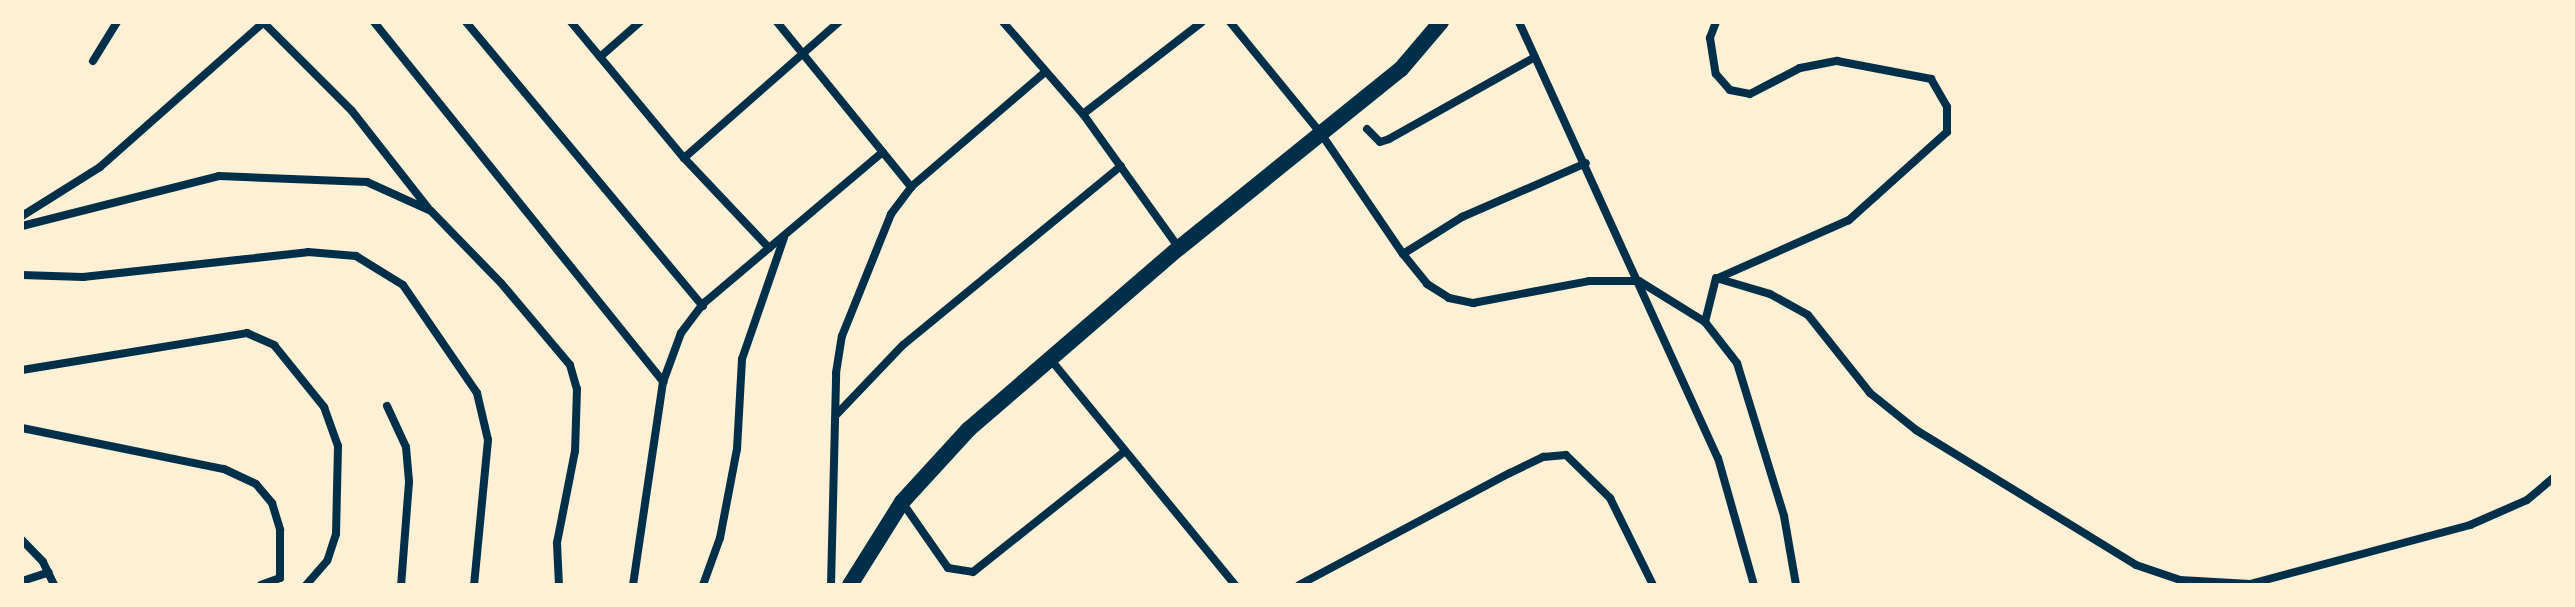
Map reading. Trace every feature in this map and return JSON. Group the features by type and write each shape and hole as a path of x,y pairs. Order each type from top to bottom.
{"main road":[{"path":"850,585 902,502 969,429 1179,248 1401,69 1441,22"}],"street":[{"path":"93,61 117,22"},
{"path":"22,216 100,167 264,22 352,111 431,211 501,283 570,365 577,389 575,451 557,543 559,585"},
{"path":"374,22 663,382"},
{"path":"466,22 703,306"},
{"path":"571,22 684,158 769,248"},
{"path":"600,57 640,22"},
{"path":"777,22 911,187"},
{"path":"684,158 839,22"},
{"path":"1003,22 1083,114 1179,248"},
{"path":"1083,114 1202,22"},
{"path":"1230,22 1322,135 1403,254 1427,284 1449,298 1473,303 1589,281 1639,281 1705,322 1737,363 1784,516 1796,585"},
{"path":"1519,22 1586,163 1718,458 1754,585"},
{"path":"1716,22 1712,57 1716,74 1730,90 1750,94 1800,68 1837,61 1931,79 1947,107 1947,132 1849,220 1716,278"},
{"path":"1367,129 1380,142 1389,139 1535,57"},
{"path":"831,585 836,415 842,336 891,214 911,187 1045,72"},
{"path":"633,585 663,382 681,333 703,306 883,152"},
{"path":"1403,254 1462,217 1586,163"},
{"path":"836,415 903,345 1121,166"},
{"path":"22,226 219,176 367,182 431,211"},
{"path":"703,585 720,538 737,449 742,359 785,235"},
{"path":"22,275 83,277 308,252 356,256 403,285 477,393 480,404 488,440 474,585"},
{"path":"1705,322 1716,278"},
{"path":"1716,278 1770,294 1808,315 1870,393 1916,430 2136,565 2180,580 2250,584 2470,525 2527,500 2553,478"},
{"path":"22,370 247,333 274,345 324,407 338,446 336,534 327,561 306,585"},
{"path":"1051,360 1235,585"},
{"path":"387,406 406,447 409,482 401,585"},
{"path":"22,428 224,469 256,484 272,503 280,530 283,582 261,585"},
{"path":"902,502 948,568 973,572 1124,452"},
{"path":"1299,585 1510,473 1543,457 1566,455 1610,498 1652,585"},
{"path":"22,540 49,572 54,585"},
{"path":"22,581 49,572"}]}
